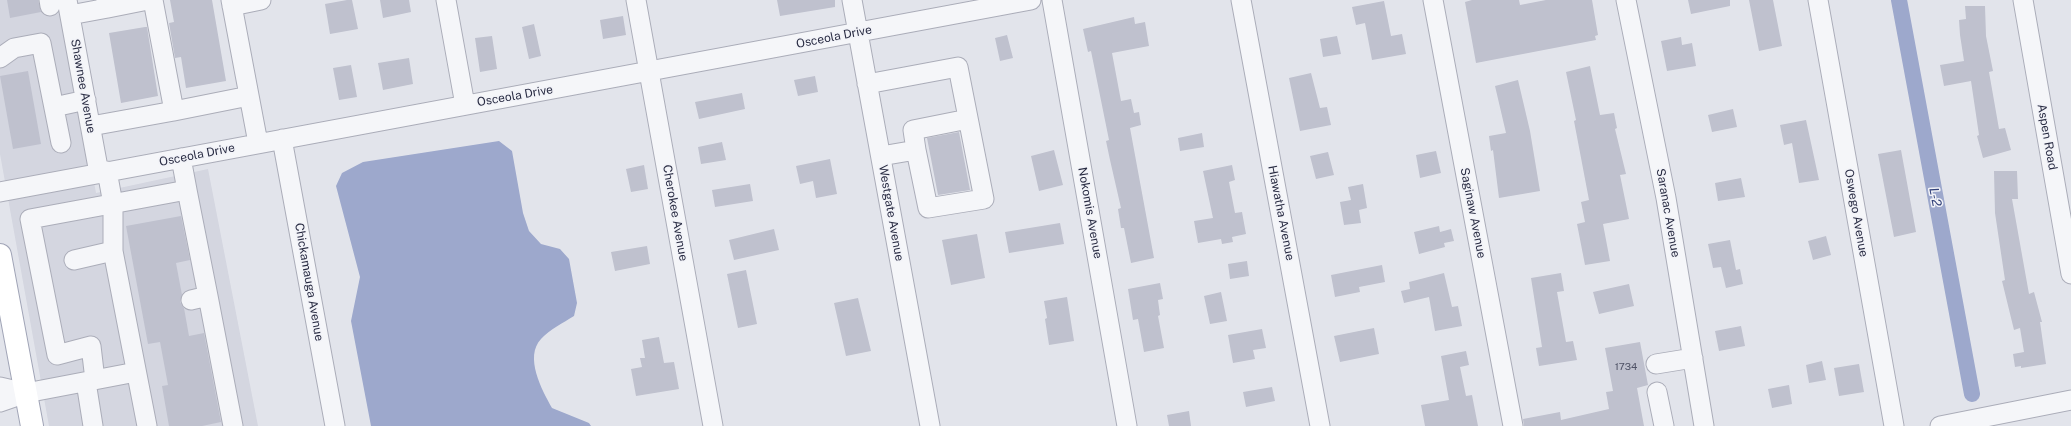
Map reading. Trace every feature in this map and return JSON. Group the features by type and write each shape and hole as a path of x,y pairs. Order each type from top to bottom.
{"main road":[{"path":"0,254 32,426"}],"street":[{"path":"59,5 107,4 148,0"},
{"path":"153,0 174,111"},
{"path":"258,143 232,3 261,0"},
{"path":"446,0 465,105"},
{"name":"Cherokee Avenue","path":"636,0 713,426"},
{"name":"Westgate Avenue","path":"852,0 930,426"},
{"name":"Osceola Drive","path":"0,192 858,32 952,7 1031,0"},
{"name":"Nokomis Avenue","path":"1052,0 1127,426"},
{"name":"Hiawatha Avenue","path":"1241,0 1320,426"},
{"name":"Saginaw Avenue","path":"1433,0 1513,426"},
{"name":"Saranac Avenue","path":"1626,0 1666,198 1704,426"},
{"name":"Oswego Avenue","path":"1818,0 1894,426"},
{"name":"Aspen Road","path":"2023,0 2071,274"},
{"name":"Shawnee Avenue","path":"59,5 86,100 103,172 113,204 113,251 147,426"},
{"path":"0,58 14,48 40,43 61,143"},
{"path":"867,84 958,67 984,199 928,208 913,130 968,119"},
{"path":"91,126 249,96"},
{"path":"54,106 86,100"},
{"name":"Chickamauga Avenue","path":"282,139 335,426"},
{"path":"881,156 916,150"},
{"path":"181,158 188,190 199,298 233,426"},
{"path":"93,426 91,346 57,355 30,219 188,190"},
{"path":"74,260 113,251"},
{"path":"1656,364 1693,358"},
{"path":"0,402 26,393 136,372"},
{"path":"0,387 26,393"},
{"path":"1657,392 1664,426"},
{"path":"1940,426 2071,400"}],"shaded area":[{"path":"0,0 60,0 96,193 208,169 258,426 49,426 0,154"}],"water":[{"path":"499,141 512,151 523,213 529,231 541,244 560,249 569,259 577,303 574,316 548,332 536,346 534,364 536,374 552,408 589,423 591,426 371,426 351,321 360,277 336,186 342,173 363,162"}],"building":[{"path":"7,0 38,0 41,12 10,18"},
{"path":"170,0 212,0 226,81 186,88 181,57 175,58 169,23 174,22"},
{"path":"352,0 358,29 330,34 325,4"},
{"path":"380,0 409,0 411,12 383,18"},
{"path":"777,0 835,0 835,7 780,16"},
{"path":"1472,0 1519,0 1520,5 1546,0 1592,0 1598,35 1595,36 1596,40 1476,63 1465,2"},
{"path":"1688,0 1730,0 1730,6 1691,14"},
{"path":"1749,0 1773,0 1782,46 1759,51"},
{"path":"1384,1 1391,36 1402,34 1406,54 1372,60 1365,23 1356,25 1352,7"},
{"path":"1965,6 1985,6 1986,36 1993,71 1989,72 1999,129 2005,128 2011,150 1983,158 1977,136 1979,135 1971,81 1944,86 1940,65 1964,61 1959,20 1966,19"},
{"path":"623,16 626,35 603,39 600,20"},
{"path":"1134,17 1135,24 1145,22 1149,46 1112,53 1121,101 1131,99 1134,113 1139,112 1141,125 1130,128 1154,258 1131,263 1124,228 1121,228 1118,209 1121,208 1106,141 1109,140 1091,51 1088,52 1083,29"},
{"path":"534,24 541,56 529,59 522,27"},
{"path":"147,27 158,96 121,103 109,33"},
{"path":"1007,35 1013,58 1000,61 995,38"},
{"path":"492,36 497,69 480,72 475,38"},
{"path":"1337,36 1341,54 1323,57 1320,39"},
{"path":"1681,37 1682,45 1692,43 1696,66 1667,71 1661,41"},
{"path":"409,58 413,84 383,90 378,63"},
{"path":"351,65 357,97 339,100 333,68"},
{"path":"1590,66 1600,115 1614,113 1617,128 1615,129 1626,174 1620,175 1629,219 1603,224 1610,261 1585,265 1577,224 1585,222 1581,202 1589,200 1574,121 1576,120 1566,72"},
{"path":"28,71 41,144 13,149 0,76"},
{"path":"1311,73 1320,108 1327,107 1331,125 1300,131 1289,78"},
{"path":"815,76 818,92 798,96 794,80"},
{"path":"1518,80 1530,131 1540,191 1499,198 1493,150 1491,151 1489,136 1506,133 1495,86"},
{"path":"742,93 745,109 699,119 695,102"},
{"path":"1733,109 1737,127 1712,132 1708,115"},
{"path":"1806,120 1819,180 1799,183 1792,143 1784,145 1780,125"},
{"path":"959,132 970,190 938,195 927,138"},
{"path":"1202,133 1204,147 1180,151 1178,138"},
{"path":"722,142 726,160 701,164 698,147"},
{"path":"1054,150 1063,185 1039,191 1031,156"},
{"path":"1901,150 1916,232 1894,237 1878,154"},
{"path":"1436,151 1441,173 1420,178 1416,155"},
{"path":"1328,152 1334,175 1316,179 1310,156"},
{"path":"830,159 837,194 816,198 813,181 800,184 796,166"},
{"path":"644,165 648,189 631,192 626,169"},
{"path":"1232,165 1235,180 1229,182 1235,213 1242,212 1246,234 1232,237 1233,242 1222,244 1221,239 1198,243 1194,221 1213,218 1203,171"},
{"path":"1994,171 2017,171 2018,199 2012,199 2029,294 2034,292 2042,322 2040,322 2046,364 2021,368 2021,366 2015,367 2013,354 2024,352 2020,328 2014,330 2002,281 2005,280 1995,213"},
{"path":"1741,178 1745,197 1718,201 1715,183"},
{"path":"750,184 753,201 715,207 712,190"},
{"path":"1363,184 1367,208 1359,210 1361,223 1344,225 1340,202 1351,200 1348,187"},
{"path":"181,216 190,260 176,263 182,295 180,302 184,308 189,336 204,333 221,422 202,426 169,426 162,386 168,385 160,342 148,344 126,226"},
{"path":"1060,223 1064,244 1009,253 1005,232"},
{"path":"1439,226 1440,232 1451,229 1454,241 1444,243 1445,247 1419,254 1414,232"},
{"path":"774,229 779,250 734,260 729,240"},
{"path":"977,234 985,278 951,285 942,240"},
{"path":"1826,236 1831,255 1813,260 1808,241"},
{"path":"1730,240 1736,270 1740,269 1743,284 1726,288 1721,267 1713,268 1708,244"},
{"path":"647,246 650,264 615,271 611,252"},
{"path":"1247,261 1249,276 1230,279 1228,264"},
{"path":"1382,265 1385,282 1359,287 1360,292 1335,297 1331,275"},
{"path":"746,270 757,324 738,328 727,274"},
{"path":"1444,273 1452,307 1458,306 1462,326 1435,331 1429,297 1404,303 1401,291 1410,289 1409,282"},
{"path":"1561,273 1564,291 1557,292 1566,342 1573,341 1577,360 1539,366 1536,348 1542,347 1531,278"},
{"path":"1160,283 1163,299 1158,300 1160,315 1158,316 1164,348 1144,352 1138,319 1133,320 1128,289"},
{"path":"1629,284 1634,306 1599,314 1593,292"},
{"path":"1221,292 1227,321 1210,324 1204,296"},
{"path":"1067,297 1074,341 1049,345 1044,301"},
{"path":"858,298 871,351 846,356 834,303"},
{"path":"1741,326 1745,346 1719,351 1715,331"},
{"path":"1374,328 1379,354 1340,362 1334,336"},
{"path":"1262,329 1266,348 1253,350 1255,359 1233,363 1228,335"},
{"path":"659,337 664,363 674,362 679,389 636,396 631,369 642,367 640,358 645,358 642,340"},
{"path":"1640,342 1648,385 1637,388 1644,426 1524,426 1523,419 1560,412 1561,420 1609,409 1606,392 1613,391 1605,348"},
{"path":"1466,351 1469,365 1460,367 1466,396 1472,395 1478,426 1425,426 1421,405 1449,400 1441,356"},
{"path":"1822,361 1826,380 1809,383 1806,365"},
{"path":"1859,364 1864,392 1839,396 1834,368"},
{"path":"1789,385 1792,404 1772,408 1768,389"},
{"path":"1272,387 1275,401 1246,407 1243,392"},
{"path":"1189,411 1191,426 1169,426 1167,415"}],"waterway":[{"name":"L-2","path":"1899,0 1972,394"}]}
